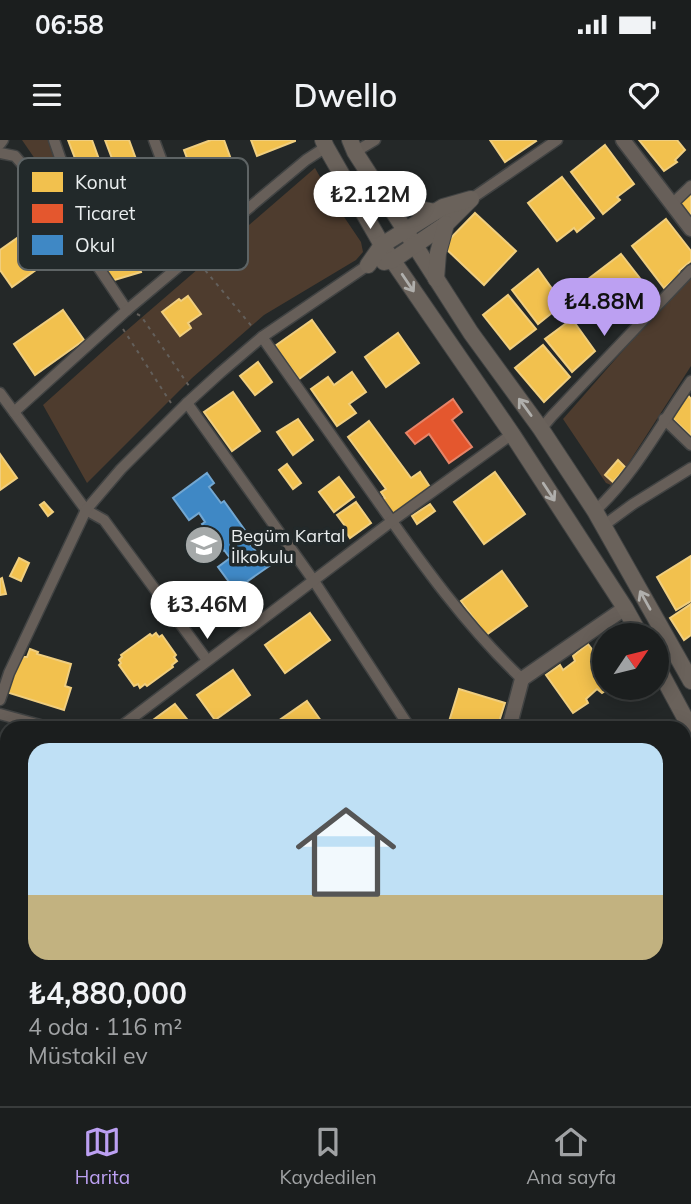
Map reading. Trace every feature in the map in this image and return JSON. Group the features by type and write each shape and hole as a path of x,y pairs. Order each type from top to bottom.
{"main road":[{"path":"325,144 382,245 512,434 633,623"},
{"path":"352,146 471,333 541,429 595,511 691,681"},
{"path":"383,196 441,218"},
{"path":"368,265 393,260 415,245 441,218 471,198"},
{"path":"368,265 382,245 405,231 441,218"},
{"path":"436,279 441,218"},
{"path":"669,688 687,721"}],"street":[{"path":"54,140 60,158"},
{"path":"154,140 161,158"},
{"path":"352,146 375,140"},
{"path":"471,198 556,140"},
{"path":"623,140 691,229"},
{"path":"248,209 325,144"},
{"path":"0,153 15,156 18,159"},
{"path":"671,204 691,186"},
{"path":"0,700 4,669 86,510 121,469 177,412 262,337 368,265"},
{"path":"100,270 127,310"},
{"path":"14,412 175,270"},
{"path":"541,429 691,270"},
{"path":"262,337 463,616 501,660 522,679"},
{"path":"595,511 611,497 645,452 691,381"},
{"path":"0,393 86,510 104,520 207,660"},
{"path":"191,399 405,721"},
{"path":"664,419 691,445"},
{"path":"128,721 392,521 512,434"},
{"path":"603,526 691,468"},
{"path":"511,721 522,679 625,608"},
{"path":"0,713 27,721"}],"path":[{"path":"205,270 262,337"},
{"path":"177,412 122,330 127,310 141,316 191,399"}],"shaded area":[{"path":"22,140 54,140 61,158 34,158"},
{"path":"315,168 361,242 363,252 356,260 264,315 192,378 87,483 43,405 197,270 248,270 248,226"},
{"path":"691,273 691,366 617,481 611,485 606,483 563,419"}],"building: Konut":[{"path":"68,140 92,140 99,158 75,158"},
{"path":"105,140 129,140 136,158 112,158"},
{"path":"211,140 224,140 230,158 187,158 184,150"},
{"path":"251,140 295,140 295,141 257,156"},
{"path":"490,140 535,140 536,141 505,162"},
{"path":"639,140 677,140 685,150 675,160 677,162 664,171"},
{"path":"605,145 634,184 617,197 620,200 603,214 571,172"},
{"path":"562,177 594,218 577,232 574,228 557,241 528,203"},
{"path":"691,194 691,216 679,203"},
{"path":"475,213 516,251 484,285 443,246"},
{"path":"666,219 691,251 691,261 679,271 681,274 664,288 632,246"},
{"path":"18,237 18,270 36,270 12,287 0,270 0,250"},
{"path":"621,254 653,295 616,318 587,280"},
{"path":"538,269 563,304 538,324 512,290"},
{"path":"107,270 141,272 111,281"},
{"path":"508,295 536,329 510,349 483,315"},
{"path":"188,296 201,314 188,323 191,328 180,336 162,312 179,299 181,301"},
{"path":"63,310 84,340 35,375 14,344"},
{"path":"572,319 595,351 572,372 545,339"},
{"path":"312,320 335,352 299,379 275,346"},
{"path":"398,333 419,363 386,387 365,357"},
{"path":"543,345 570,377 544,402 515,368"},
{"path":"258,362 272,382 255,395 240,376"},
{"path":"352,372 366,392 349,404 356,413 337,426 311,389 328,377 334,385"},
{"path":"233,392 260,431 232,451 204,412"},
{"path":"686,393 691,399 691,436 671,417"},
{"path":"298,419 313,440 293,455 277,432"},
{"path":"369,421 411,478 420,472 430,487 393,514 382,499 385,498 381,492 386,489 348,437"},
{"path":"0,454 17,478 0,490"},
{"path":"618,460 626,468 613,482 605,475"},
{"path":"287,464 301,483 293,489 279,470"},
{"path":"495,472 525,514 484,544 454,502"},
{"path":"339,477 354,497 334,512 319,492"},
{"path":"44,502 53,512 48,516 40,505"},
{"path":"356,502 371,523 350,538 337,515"},
{"path":"430,504 435,511 417,524 412,516"},
{"path":"691,556 691,601 676,610 657,577"},
{"path":"19,558 29,563 21,581 10,576"},
{"path":"502,571 527,606 486,635 461,601"},
{"path":"2,578 6,594 0,595 0,579"},
{"path":"691,604 691,635 684,640 670,618"},
{"path":"310,613 330,640 285,673 265,645"},
{"path":"156,633 159,637 162,635 176,655 174,657 177,661 147,686 134,686 119,665 121,655 150,634 152,636"},
{"path":"588,644 592,649 592,694 586,699 588,703 573,713 546,675 560,665 563,670 575,661 573,656"},
{"path":"30,649 38,652 37,654 71,664 65,686 71,688 64,710 6,692 22,657 27,657"},
{"path":"233,670 250,695 215,720 197,695"},
{"path":"459,689 505,703 499,721 449,721"},
{"path":"307,701 321,721 278,721"},
{"path":"175,704 188,721 152,721"}],"building: Ticaret":[{"path":"453,399 462,412 452,420 472,447 449,463 429,434 415,444 406,433"}],"building: Okul":[{"path":"207,473 214,483 209,487 221,503 224,501 249,536 246,538 259,556 263,553 272,564 235,590 218,567 230,558 217,546 212,549 202,534 206,530 202,524 205,522 199,513 189,520 173,498"}],"place":[{"name":"Begüm Kartal İlkokulu","path":"204,545"}]}
